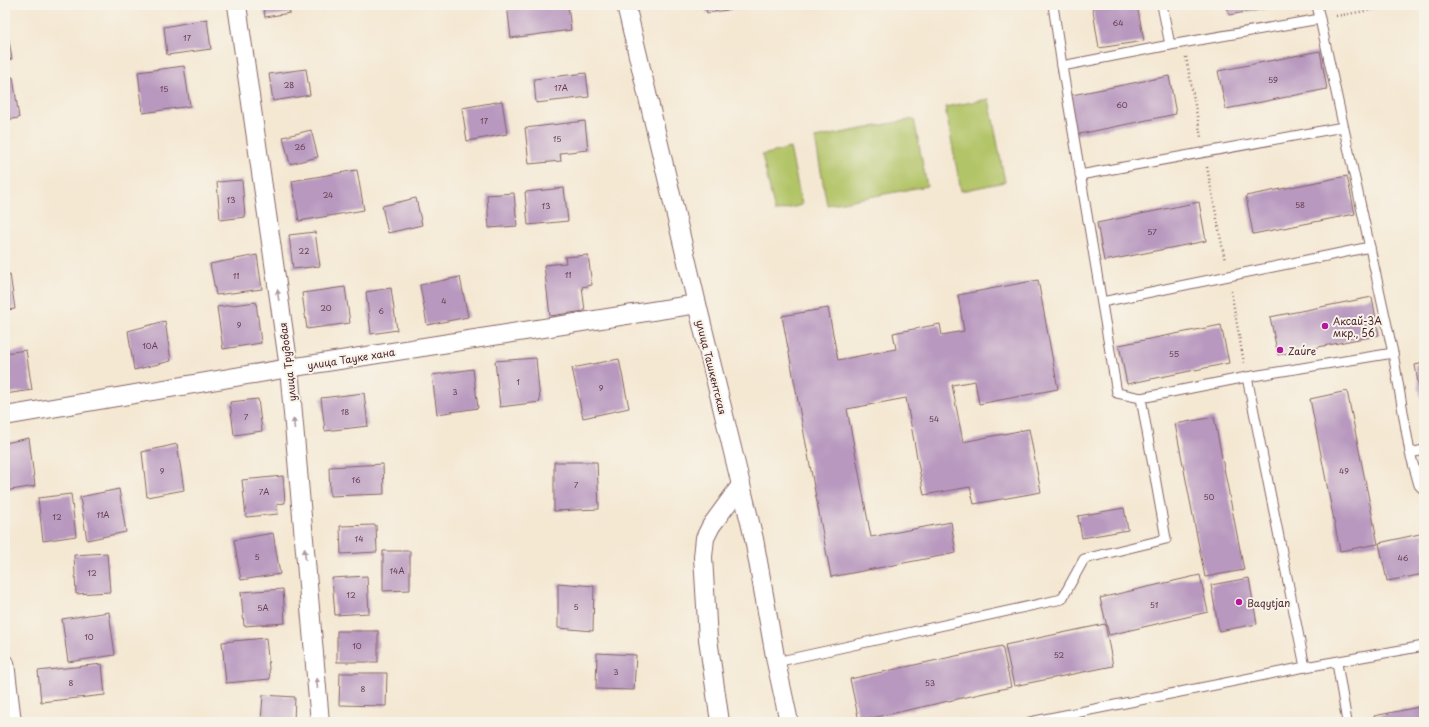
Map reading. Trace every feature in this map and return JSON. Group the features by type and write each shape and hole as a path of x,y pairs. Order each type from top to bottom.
{"street":[{"name":"улица Трудовая","path":"236,5 289,368 320,722"},
{"name":"улица Ташкентская","path":"626,5 754,538 776,662 789,722"},
{"name":"улица Тауке хана","path":"5,416 289,368 697,304"},
{"path":"720,722 708,639 703,557 705,538 711,526 741,485"},
{"path":"5,663 12,722"}],"lane":[{"path":"1053,5 1080,175 1118,392 1141,398 1247,377 1393,353"},
{"path":"1162,5 1170,46"},
{"path":"1317,5 1393,353 1410,453 1419,485 1424,490"},
{"path":"1062,66 1320,19"},
{"path":"1080,175 1343,127"},
{"path":"1102,302 1370,247"},
{"path":"1247,377 1305,667"},
{"path":"776,662 1062,599 1084,559 1166,539 1141,398"},
{"path":"1410,453 1424,450"},
{"path":"1030,722 1305,667 1337,663 1424,646"},
{"path":"1337,663 1347,722"}],"path":[{"path":"1320,19 1400,5"},
{"path":"1183,43 1247,377"}],"green space":[{"path":"989,99 1005,182 961,191 945,107"},
{"path":"914,119 927,186 827,205 815,138"},
{"path":"790,148 802,205 775,212 762,155"}],"building":[{"path":"263,5 288,5 290,13 265,17"},
{"path":"507,5 568,5 571,30 511,38"},
{"path":"705,5 754,5 754,6 707,13"},
{"path":"1092,5 1137,5 1144,41 1099,48"},
{"path":"1227,5 1273,5 1273,7 1229,15"},
{"path":"5,16 12,59 5,60"},
{"path":"207,19 211,49 167,55 164,27"},
{"path":"1320,51 1327,89 1226,109 1218,71"},
{"path":"184,66 190,106 143,113 138,72"},
{"path":"306,69 310,95 273,101 269,74"},
{"path":"586,73 589,97 536,103 534,79"},
{"path":"1169,76 1176,114 1075,135 1067,96"},
{"path":"13,77 19,118 5,120 5,78"},
{"path":"502,101 507,134 467,141 462,108"},
{"path":"585,121 588,150 560,153 561,161 529,164 525,128"},
{"path":"311,130 318,157 290,164 283,137"},
{"path":"357,170 364,210 299,221 292,181"},
{"path":"1347,176 1355,214 1253,234 1246,196"},
{"path":"242,180 245,217 220,220 217,182"},
{"path":"564,188 568,221 528,225 525,192"},
{"path":"514,193 517,226 489,228 487,195"},
{"path":"416,198 422,225 388,233 382,206"},
{"path":"1199,202 1206,241 1104,261 1097,223"},
{"path":"315,232 320,266 293,269 289,235"},
{"path":"257,255 262,289 216,295 210,264"},
{"path":"588,255 592,285 582,287 585,311 550,316 544,265 566,263 565,257"},
{"path":"10,274 15,309 5,310 5,275"},
{"path":"460,277 468,317 427,325 420,285"},
{"path":"1038,280 1058,389 979,404 975,381 952,385 963,442 1029,429 1041,492 974,504 970,487 924,495 906,398 847,409 871,537 951,522 956,553 831,577 782,316 828,308 838,360 896,349 893,333 940,324 942,335 964,331 958,295"},
{"path":"345,287 350,323 307,329 302,293"},
{"path":"391,288 397,330 371,334 366,292"},
{"name":"Аксай-3А мкр., 56","path":"1372,297 1379,335 1278,355 1270,317"},
{"path":"256,302 261,343 223,349 217,307"},
{"path":"165,321 171,361 134,370 128,331"},
{"path":"1221,325 1229,363 1127,384 1119,345"},
{"path":"26,350 32,390 5,394 5,353"},
{"path":"536,358 540,402 500,407 495,361"},
{"path":"619,359 629,408 583,418 572,368"},
{"path":"1424,363 1424,412 1423,412 1415,365"},
{"path":"473,369 478,408 437,414 432,375"},
{"path":"1347,391 1378,544 1340,551 1310,399"},
{"path":"364,393 368,426 325,431 321,398"},
{"path":"258,399 262,431 234,435 230,402"},
{"path":"1214,417 1244,570 1205,577 1175,424"},
{"path":"29,438 35,486 5,491 5,443"},
{"path":"177,444 184,490 147,497 142,452"},
{"path":"554,462 597,462 599,509 554,511"},
{"path":"383,464 384,494 330,496 329,467"},
{"path":"283,476 285,503 277,504 278,514 246,517 242,480"},
{"path":"119,489 126,532 87,540 80,497"},
{"path":"71,494 76,536 43,541 38,498"},
{"path":"1124,508 1128,530 1082,538 1078,516"},
{"path":"376,525 377,552 341,554 340,526"},
{"path":"273,533 280,574 241,580 234,540"},
{"path":"1424,533 1424,574 1387,581 1379,543"},
{"path":"383,551 410,551 410,590 383,591"},
{"path":"107,553 110,592 76,594 74,555"},
{"path":"1200,575 1208,612 1109,635 1100,598"},
{"path":"367,576 369,613 335,615 332,578"},
{"path":"1249,578 1257,624 1219,631 1211,585"},
{"path":"558,583 594,586 593,631 558,628"},
{"path":"283,589 285,623 244,626 241,592"},
{"path":"109,612 115,655 68,662 62,619"},
{"path":"1105,624 1113,666 1014,686 1005,645"},
{"path":"337,631 378,631 378,662 337,662"},
{"path":"266,638 270,679 226,683 222,642"},
{"path":"1002,646 1011,687 859,721 850,679"},
{"path":"597,653 636,655 634,690 596,689"},
{"path":"102,664 105,695 41,702 38,671"},
{"path":"340,673 387,673 386,706 339,705"},
{"path":"263,695 295,697 294,722 261,722"},
{"path":"1424,706 1424,722 1375,722 1374,716"}],"place":[{"name":"Аксай-3А мкр., 56","path":"1325,326"},
{"name":"Zaúre","path":"1280,350"},
{"name":"Baqytjan","path":"1239,602"}]}
